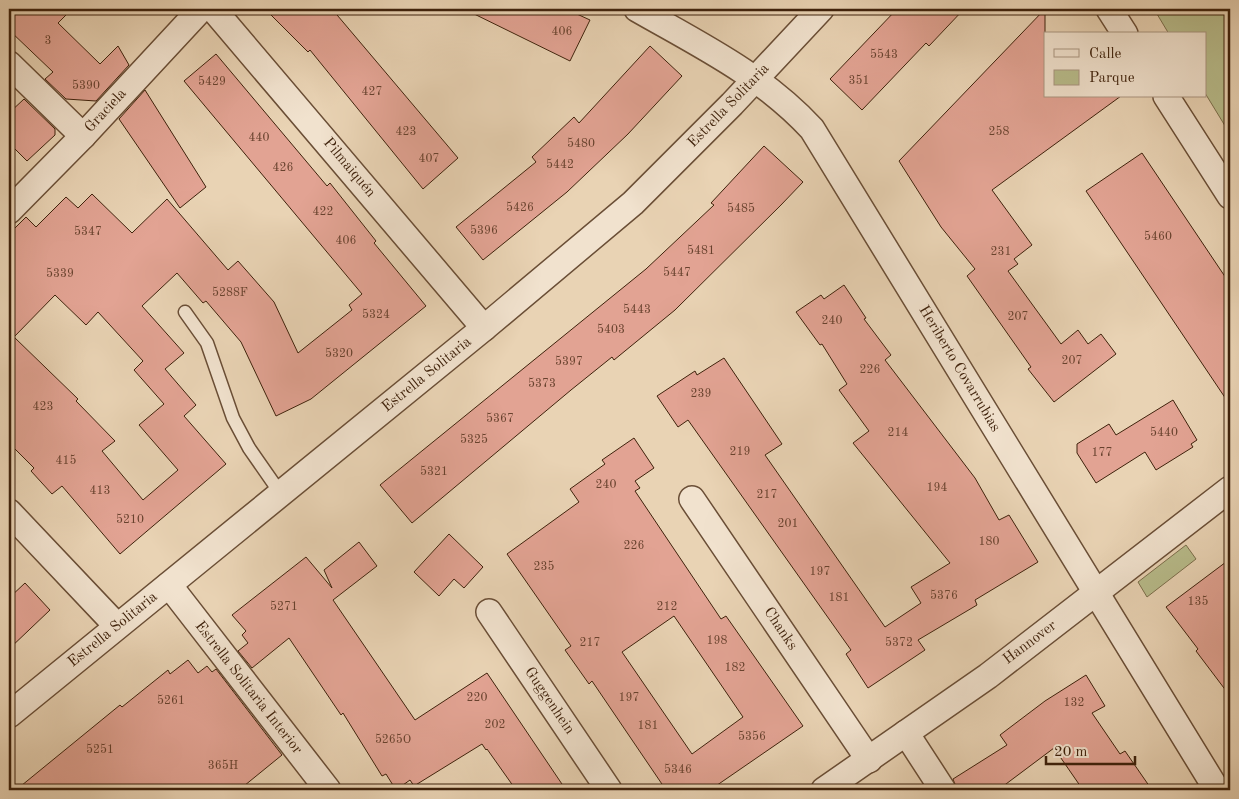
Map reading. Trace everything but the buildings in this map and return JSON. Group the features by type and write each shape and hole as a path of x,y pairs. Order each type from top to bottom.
{"street":[{"name":"Graciela","path":"9,211 83,136 201,9"},
{"name":"Pilmaiquén","path":"213,9 484,328"},
{"name":"Heriberto Covarrubias","path":"637,9 755,78 789,104 812,129 1218,790"},
{"name":"Estrella Solitaria","path":"9,715 484,328 633,203 821,9"},
{"path":"1109,9 1124,32"},
{"path":"9,64 83,136"},
{"path":"1167,98 1230,196"},
{"name":"Hannover","path":"824,790 988,676 1230,489"},
{"name":"Chanks","path":"692,498 869,760"},
{"path":"9,512 117,626"},
{"name":"Estrella Solitaria Interior","path":"169,585 318,787"},
{"name":"Guggenhein","path":"489,612 609,790"},
{"path":"906,733 943,790"}],"lane":[{"path":"184,312 207,343 233,418 249,448 281,494"}],"green space":[{"path":"1154,9 1230,9 1230,134 1206,95 1206,32 1168,32"},
{"path":"1186,545 1196,559 1147,597 1138,582"}]}
